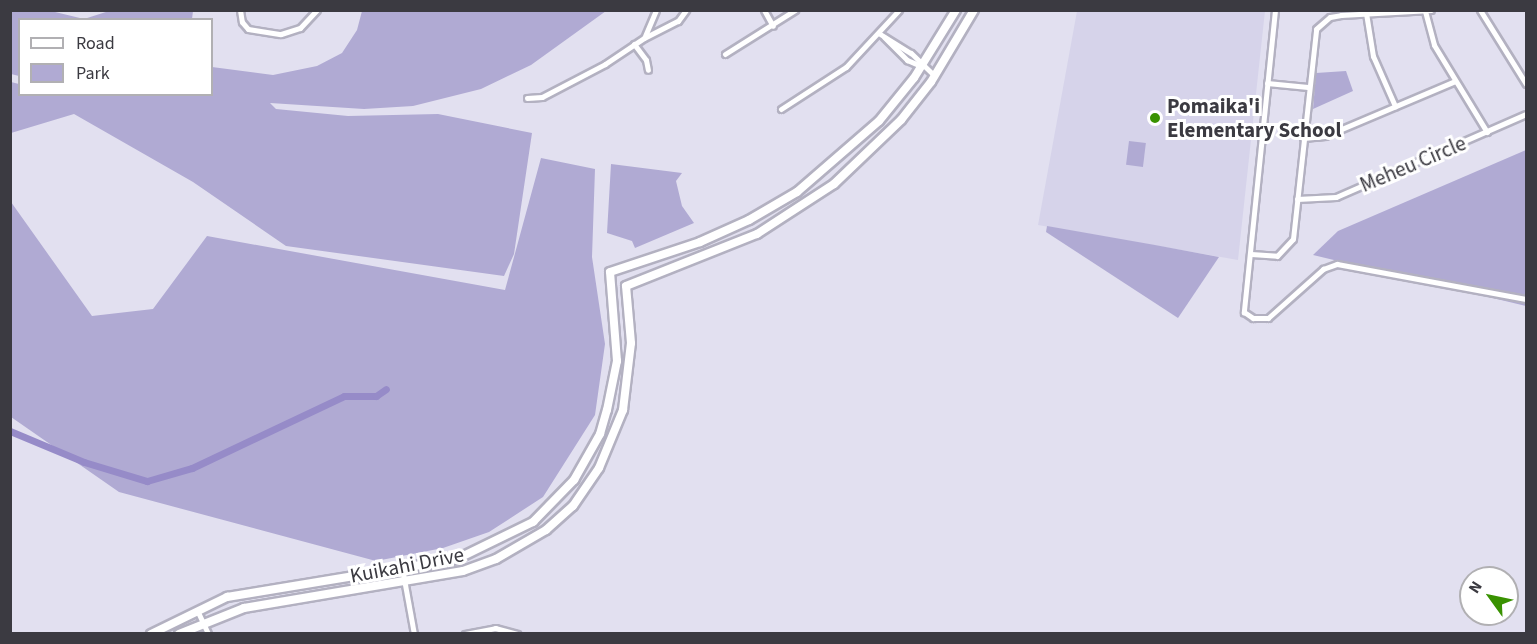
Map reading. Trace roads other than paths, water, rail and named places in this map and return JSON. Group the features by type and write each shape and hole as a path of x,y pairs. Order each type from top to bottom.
{"main road":[{"path":"922,66 956,10"},
{"path":"935,76 974,10"},
{"name":"Kuikahi Drive","path":"151,633 196,609 246,593 457,558 517,533 550,508 574,480 600,434 614,383 616,334 608,281 610,272 700,242 749,220 797,192 879,121 922,66"},
{"name":"Kuikahi Drive","path":"179,633 203,622 255,606 452,574 496,559 546,530 579,497 607,453 623,410 631,343 626,286 757,234 797,211 869,154 935,76"}],"street":[{"path":"240,10 242,22 248,29 281,34 300,28 316,10"},
{"path":"644,38 656,10"},
{"path":"527,98 542,97 605,64 644,38 678,21 686,10"},
{"path":"764,10 773,26"},
{"path":"725,54 773,26 795,10"},
{"path":"781,110 846,67 882,36 899,10"},
{"path":"1275,10 1244,312 1253,318 1268,318 1323,269 1337,264 1527,299"},
{"path":"1251,254 1277,256 1289,246 1297,199 1316,29 1330,17 1431,10"},
{"path":"1480,10 1527,84"},
{"path":"1425,11 1434,45 1487,132"},
{"path":"1366,14 1372,56 1395,106"},
{"path":"882,36 907,60 917,67 922,66 935,76"},
{"path":"634,44 646,60 648,70"},
{"path":"1303,138 1325,136 1455,81"},
{"path":"1267,83 1308,87"},
{"name":"Meheu Circle","path":"1297,199 1336,197 1527,114"},
{"path":"402,568 414,633"},
{"path":"196,609 208,633"},
{"path":"465,633 495,628 517,633"}],"waterway":[{"path":"10,431 84,462 147,481 192,468 344,396 376,396 386,389"}],"place":[{"name":"Pomaika'i Elementary School","path":"1155,118"}]}
